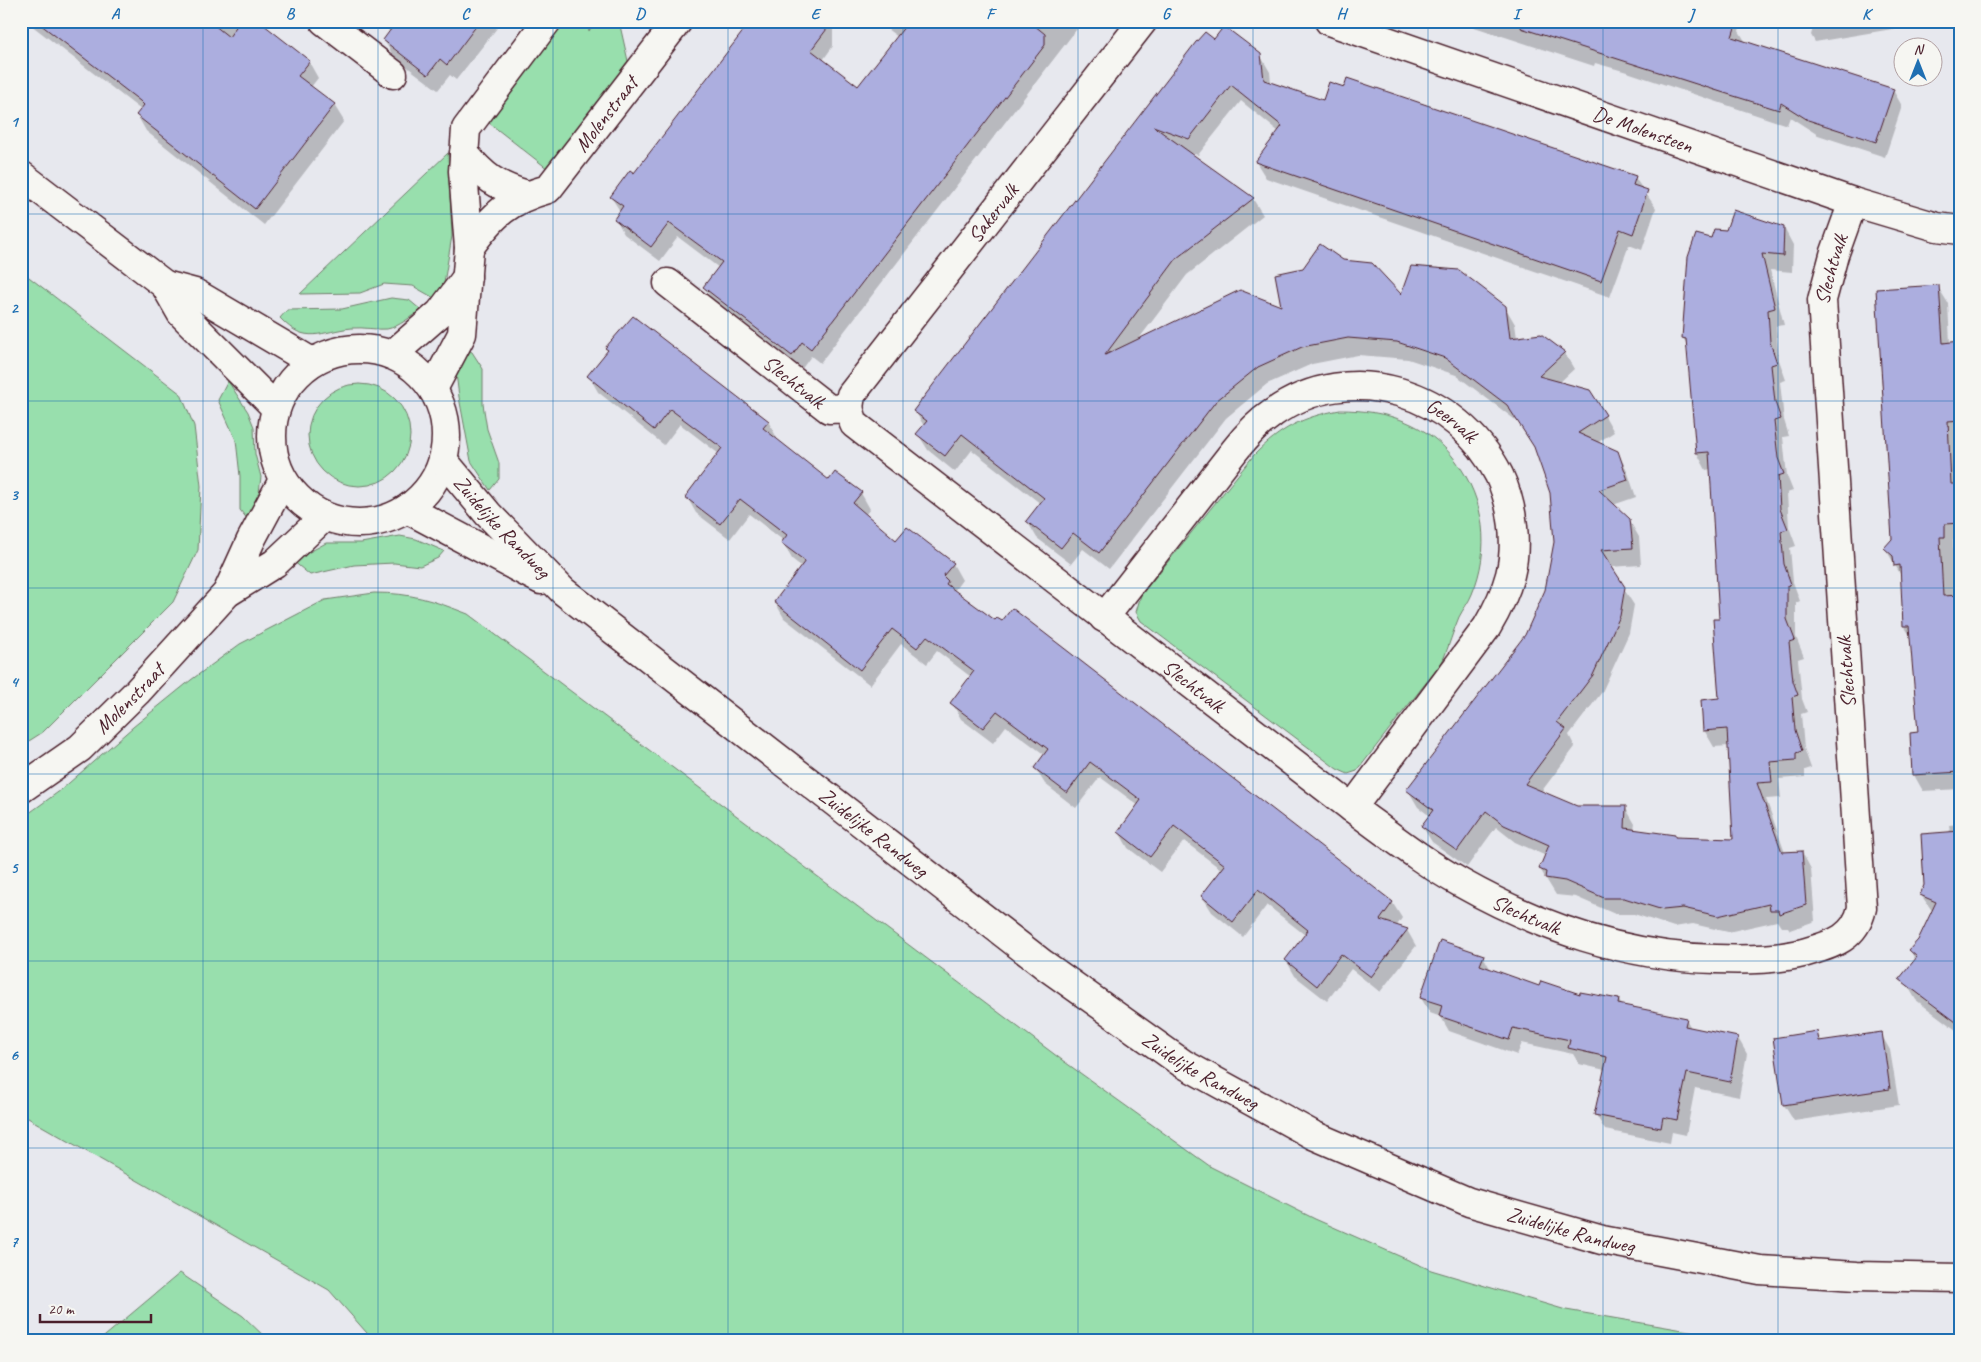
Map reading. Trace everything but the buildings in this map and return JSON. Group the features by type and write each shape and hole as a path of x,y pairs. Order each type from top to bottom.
{"street":[{"path":"324,21 393,74"},
{"path":"433,389 462,334 469,248 464,153 466,129 547,21"},
{"name":"Molenstraat","path":"469,248 491,219 506,205 527,195 548,189 678,21"},
{"name":"Sakervalk","path":"849,408 851,395 1142,21"},
{"name":"De Molensteen","path":"1329,21 1853,202 1937,227 1960,230"},
{"path":"464,153 481,173 494,183 527,195"},
{"path":"21,175 165,285 195,293 312,362"},
{"name":"Slechtvalk","path":"668,283 829,409 849,408 854,424 1352,808 1460,883 1558,929 1615,945 1685,958 1737,960 1791,956 1828,945 1849,934 1859,922 1862,908 1822,300 1834,254 1853,202"},
{"path":"392,355 440,313 467,277"},
{"path":"165,285 180,313 275,407"},
{"path":"365,348 392,355 415,369 433,389 443,411 447,435 443,460 435,479 423,496 407,509 381,521 352,524 324,517 300,502 283,480 273,454 271,427 275,407 292,378 312,362 338,351 365,348"},
{"name":"Geervalk","path":"1104,618 1252,429 1274,412 1298,399 1323,390 1377,387 1404,393 1429,403 1452,418 1474,437 1491,461 1504,487 1512,515 1514,545 1510,574 1502,602 1487,627 1352,808"},
{"name":"Zuidelijke Randweg","path":"443,460 488,514 563,591 1043,964 1182,1063 1313,1135 1469,1202 1602,1240 1760,1270 1857,1276 1960,1278"},
{"name":"Molenstraat","path":"226,593 250,540 283,480"},
{"name":"Zuidelijke Randweg","path":"407,509 563,591"},
{"name":"Molenstraat","path":"21,789 80,748 137,692 226,593 274,563 324,517"}],"green space":[{"path":"559,21 587,21 589,31 596,21 619,21 628,61 548,169 484,119"},
{"path":"448,153 452,236 443,289 434,298 413,286 384,284 360,293 300,294"},
{"path":"21,271 181,394 194,426 201,486 198,550 173,602 43,732 21,746"},
{"path":"391,298 409,300 421,310 400,324 387,329 352,328 314,335 298,332 289,327 280,318 287,310 342,309"},
{"path":"466,349 472,352 483,369 483,404 487,429 499,463 499,479 490,490 471,461 459,397 456,373"},
{"path":"228,381 248,412 254,427 255,454 261,477 258,500 249,521 240,510 240,476 236,440 218,400"},
{"path":"359,384 378,388 395,399 406,416 410,435 406,454 395,471 378,482 359,486 340,482 323,471 312,454 308,435 312,416 323,399 340,388"},
{"path":"1340,410 1374,413 1405,421 1433,437 1445,448 1466,476 1473,492 1479,508 1483,542 1482,560 1478,577 1471,597 1459,617 1443,660 1357,771 1348,774 1337,769 1141,621 1136,612 1141,595 1254,455 1273,438 1293,425 1314,416"},
{"path":"400,536 416,539 444,551 438,558 420,566 394,563 354,565 310,575 293,561 326,543 361,543"},
{"path":"374,593 400,594 422,598 468,614 1062,1060 1211,1167 1315,1219 1431,1270 1566,1310 1748,1341 374,1341 329,1290 21,1114 21,819 61,790 133,727 191,680 240,644 325,600"},
{"path":"180,1273 243,1316 269,1341 99,1341"}]}
